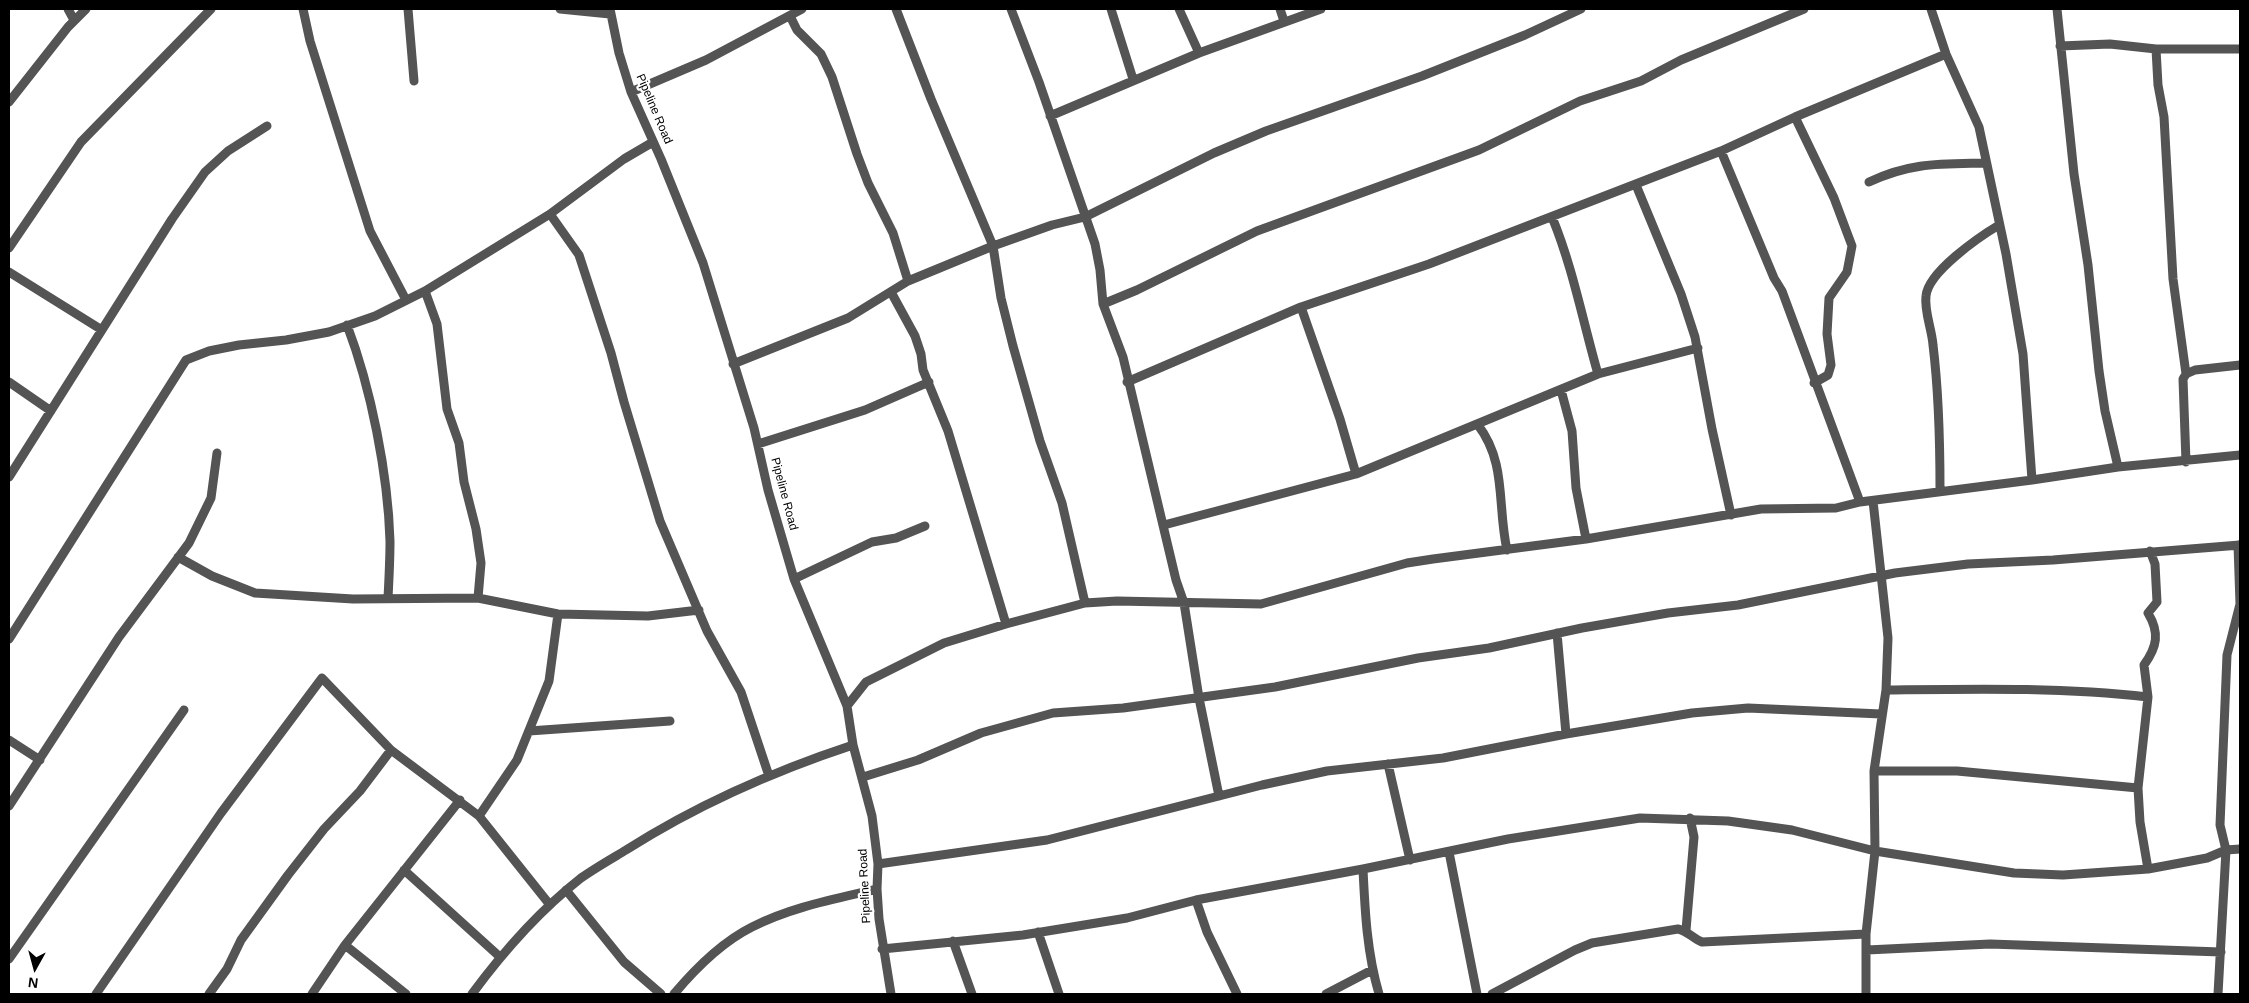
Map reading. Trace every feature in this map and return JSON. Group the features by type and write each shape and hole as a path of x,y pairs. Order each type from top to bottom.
{"street":[{"path":"68,9 74,20"},
{"path":"9,102 74,20 86,9"},
{"path":"9,248 81,142 211,9"},
{"path":"303,9 310,41 370,231 406,300"},
{"path":"408,9 414,81"},
{"path":"560,9 610,11"},
{"path":"631,92 706,60 802,9"},
{"path":"896,9 930,99 993,246 1001,298 1013,346 1040,440 1062,503 1085,603"},
{"path":"1011,9 1085,217 1100,270 1103,304 1122,357 1176,580 1184,603 1199,698 1219,796"},
{"path":"1111,9 1132,79"},
{"path":"1179,9 1199,53"},
{"path":"1280,9 1284,21"},
{"path":"1050,116 1132,79 1320,9"},
{"path":"733,364 848,318 908,281 993,246 1052,225 1085,217 1214,153 1266,131 1422,76 1525,35 1581,9"},
{"path":"1103,304 1137,290 1257,231 1479,150 1580,101 1641,81 1681,60 1804,9"},
{"path":"1931,9 1946,54 1979,127 1998,225 2006,254 2023,354 2032,480"},
{"path":"2057,9 2074,174 2089,274 2099,371 2105,411 2118,467"},
{"name":"Pipeline Road","path":"610,11 631,92 703,263 758,444 768,490 794,578 847,706 853,745 872,816 878,864 877,889 882,949 891,994"},
{"path":"790,16 798,30 821,54 832,77 857,154 868,183 893,233 908,281"},
{"path":"2060,46 2110,44 2156,49 2240,50"},
{"path":"2156,49 2158,85 2165,126 2173,279 2186,374"},
{"path":"1127,382 1301,307 1429,264 1721,151 1795,117 1946,54"},
{"path":"1795,117 1834,198 1852,246 1847,272 1829,298 1828,334 1831,365 1828,375 1814,383"},
{"path":"9,477 172,219 205,172 228,151 268,126"},
{"path":"9,639 186,360 209,350 286,340 329,332 375,316 425,291 550,214 624,158 653,142"},
{"path":"1721,151 1774,278 1782,292 1814,383 1860,502"},
{"path":"1869,182 1888,173 1924,164 1986,163"},
{"path":"1636,185 1681,294 1698,348 1712,429 1731,515"},
{"path":"550,214 580,255 660,521 707,630 742,692 769,776"},
{"path":"1552,217 1573,275 1579,308 1598,374"},
{"path":"1940,490 1939,414 1933,344 1926,295 1932,282 1969,244 1998,225"},
{"path":"9,272 102,330"},
{"path":"425,291 437,324 447,409 459,443 464,482 476,529 481,563 478,598"},
{"path":"891,292 915,336 921,354 923,370 960,467 968,502 1006,624"},
{"path":"1301,307 1340,419 1356,474"},
{"path":"347,326 360,360 385,485 390,541 388,598"},
{"path":"1164,525 1356,474 1598,374 1698,348"},
{"path":"2186,462 2183,379 2186,374 2195,370 2240,365"},
{"path":"9,382 51,411"},
{"path":"758,444 865,410 929,382"},
{"path":"1560,390 1572,431 1576,488 1586,539"},
{"path":"1478,425 1487,438 1497,460 1502,526 1506,550"},
{"path":"9,806 119,637 189,543 211,498 217,454"},
{"path":"847,706 866,682 944,643 1085,603 1117,601 1261,604 1407,563 1586,539 1761,509 1836,508 1860,502 1940,490 2032,480 2118,467 2186,462 2240,455"},
{"path":"1866,994 1866,934 1875,851 1874,771 1886,690 1888,638 1873,501"},
{"path":"794,578 872,542 896,538 925,526"},
{"path":"863,777 918,760 981,733 1052,713 1123,708 1275,687 1668,614 1738,605 1882,575 1968,564 2053,560 2239,545 2240,604 2227,655 2220,825 2226,850 2218,994"},
{"path":"2148,869 2140,822 2138,788 2148,697 2144,665 2154,651 2156,640 2153,622 2148,614 2157,602 2155,564 2150,551"},
{"path":"178,557 212,576 255,593 353,598 478,598 558,614 648,616 699,610"},
{"path":"479,816 517,760 549,681 558,614"},
{"path":"1557,634 1566,734"},
{"path":"96,994 221,813 322,678 391,750 479,816 550,905"},
{"path":"1886,690 1987,688 2103,692 2148,697"},
{"path":"878,864 1047,840 1219,796 1327,771 1443,758 1566,734 1692,713 1748,708 1881,714"},
{"path":"9,959 184,710"},
{"path":"529,731 670,722"},
{"path":"9,740 40,760"},
{"path":"472,994 500,957 550,905 582,878 660,828 769,776 812,758 853,745"},
{"path":"209,994 227,969 241,940 288,875 324,829 360,791 391,750"},
{"path":"1388,764 1410,860"},
{"path":"1874,771 1958,771 2138,788"},
{"path":"312,994 345,945 460,800"},
{"path":"882,949 1023,935 1127,918 1196,900 1410,860 1508,839 1640,818 1690,818 1728,821 1792,830 1875,851 2014,873 2064,875 2148,869 2207,858 2226,850 2240,849"},
{"path":"1686,930 1694,837 1690,818"},
{"path":"1449,852 1477,994"},
{"path":"1363,869 1366,932 1372,970 1379,994"},
{"path":"404,870 500,957"},
{"path":"674,994 712,954 752,927 812,904 877,889"},
{"path":"566,890 624,962 661,994"},
{"path":"1196,900 1207,932 1237,994"},
{"path":"1492,994 1592,943 1678,929 1686,930 1693,938 1702,942 1866,934"},
{"path":"1038,932 1059,994"},
{"path":"9,939 18,945"},
{"path":"953,941 972,994"},
{"path":"1867,950 1990,944 2221,952"},
{"path":"345,945 406,994"},
{"path":"1326,994 1372,970"}]}
